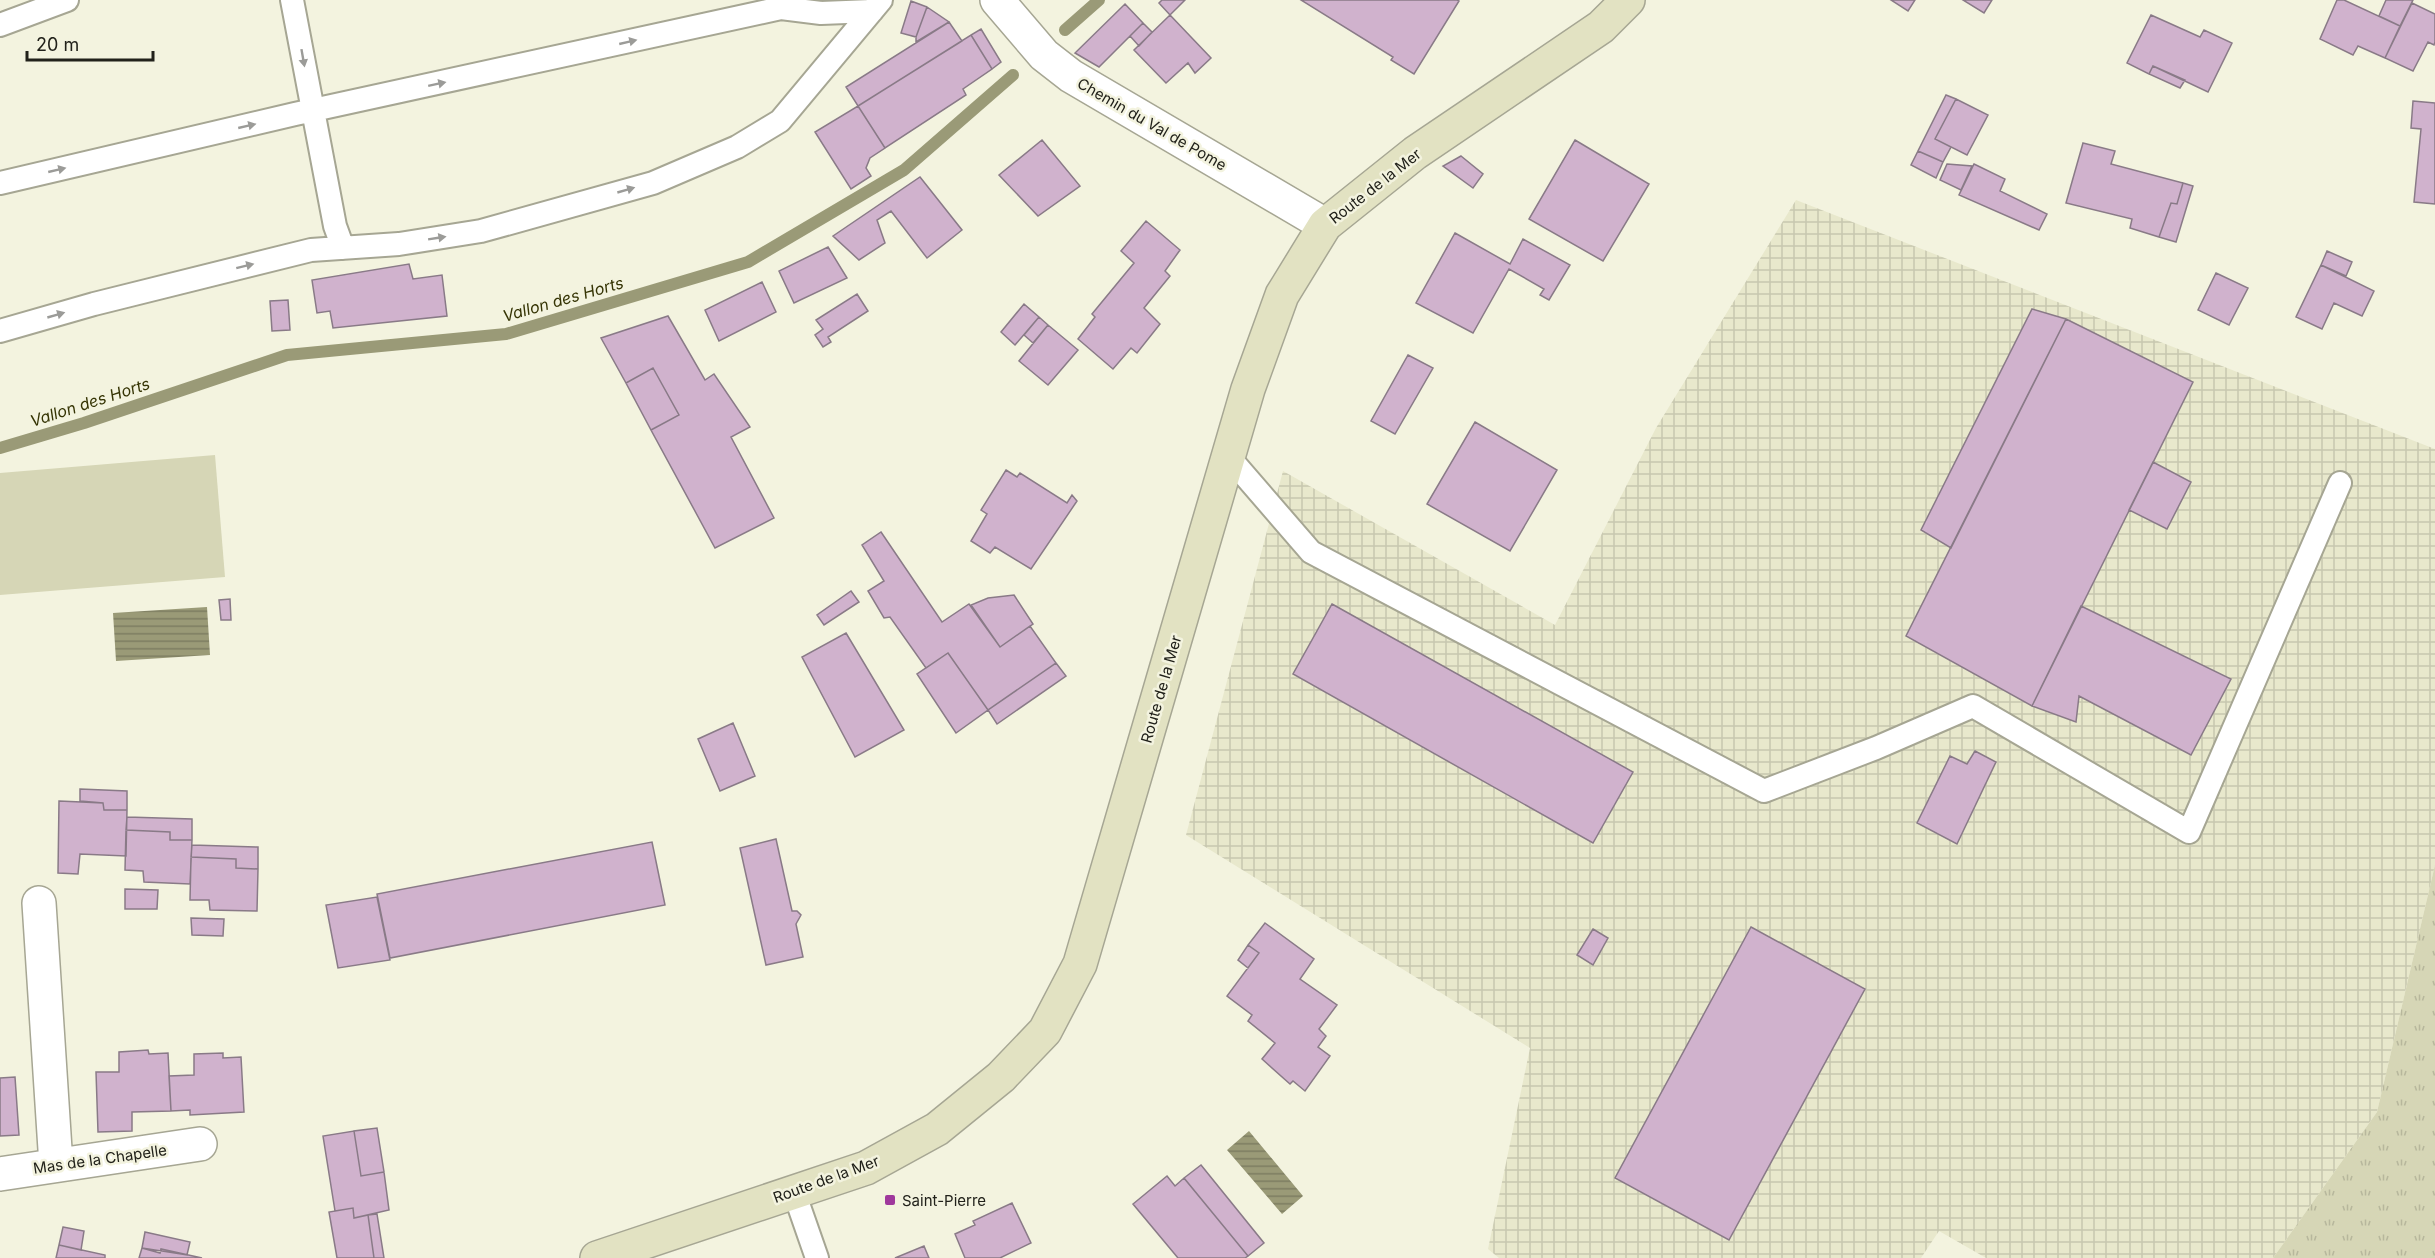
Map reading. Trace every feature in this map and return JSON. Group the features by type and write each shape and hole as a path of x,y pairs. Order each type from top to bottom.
{"main road":[{"name":"Route de la Mer","path":"597,1258 866,1168 937,1129 1001,1077 1045,1031 1080,964 1248,389 1282,295 1325,225 1415,153 1601,27 1628,0"}],"street":[{"name":"Chemin du Val de Pome","path":"997,0 1044,55 1071,76 1325,225"},
{"path":"39,903 56,1166"},
{"name":"Mas de la Chapelle","path":"0,1174 200,1144"}],"lane":[{"path":"0,26 67,0"},
{"path":"292,0 335,226 343,248"},
{"path":"0,183 313,111 781,8 821,13 877,5"},
{"path":"0,331 196,278 311,250 399,244 482,231 653,183 746,142 780,121 877,5"},
{"path":"1228,456 1311,552 1764,791 1876,748 1973,706 2189,832 2340,483"},
{"path":"795,1192 817,1258"}],"shaded area":[{"path":"1796,200 2435,449 2435,865 2377,1112 2273,1258 1986,1258 1939,1231 1921,1258 1499,1258 1488,1249 1530,1048 1186,835 1283,471 1555,625 1656,428"},
{"path":"207,607 210,655 116,661 113,613"},
{"path":"1249,1131 1303,1196 1282,1214 1227,1150"}],"green space":[{"path":"215,455 225,577 0,595 0,473"},
{"path":"2435,865 2435,1258 2273,1258 2377,1112"}],"building":[{"path":"1162,0 1185,0 1170,15 1159,3"},
{"path":"1301,0 1459,1 1414,74 1391,60 1393,57"},
{"path":"1891,0 1915,0 1908,11"},
{"path":"1963,0 1992,0 1984,13"},
{"path":"2337,0 2344,0 2400,26 2385,58 2358,46 2353,55 2320,39"},
{"path":"2386,0 2413,0 2400,26 2379,16"},
{"path":"911,1 927,7 916,37 901,33"},
{"path":"2412,3 2435,14 2434,45 2428,42 2413,71 2385,58"},
{"path":"1125,4 1143,23 1099,67 1075,53"},
{"path":"927,7 949,22 916,42 916,37"},
{"path":"1170,15 1211,58 1195,73 1188,63 1166,83 1134,50"},
{"path":"2151,15 2200,37 2204,30 2232,43 2208,92 2153,66 2149,74 2127,63"},
{"path":"949,22 962,41 858,106 846,87"},
{"path":"1143,23 1152,32 1139,46 1130,36"},
{"path":"981,29 1001,62 992,69 971,35"},
{"path":"971,35 992,69 963,89 966,95 885,148 858,106"},
{"path":"2153,66 2185,80 2180,88 2149,74"},
{"path":"1946,95 1956,99 1935,139 1951,147 1943,162 1918,151"},
{"path":"1956,99 1988,115 1967,155 1935,139"},
{"path":"2413,101 2435,103 2435,204 2414,202 2421,129 2411,128"},
{"path":"858,106 885,148 870,158 866,168 871,176 851,189 815,132"},
{"path":"1042,140 1080,186 1038,216 999,175"},
{"path":"1575,140 1649,184 1603,261 1529,219"},
{"path":"2083,143 2115,151 2111,164 2183,183 2177,204 2171,203 2159,237 2130,228 2132,219 2066,203"},
{"path":"1918,151 1943,162 1936,178 1911,165"},
{"path":"1461,156 1483,174 1473,188 1443,166"},
{"path":"1947,164 1972,166 1961,190 1940,180"},
{"path":"1974,164 2005,179 2000,191 2047,214 2039,230 1959,195"},
{"path":"920,177 962,230 927,258 891,211 877,220 885,243 859,260 833,236"},
{"path":"2183,183 2193,186 2176,242 2159,237 2171,203 2177,204"},
{"path":"1146,221 1180,250 1165,271 1170,276 1144,308 1160,324 1137,353 1131,348 1113,369 1078,339 1095,317 1092,314 1134,263 1121,251"},
{"path":"1455,233 1510,264 1523,239 1570,265 1549,300 1540,295 1544,289 1509,269 1473,333 1416,303"},
{"path":"828,247 847,278 794,303 779,271"},
{"path":"2327,251 2352,262 2346,276 2321,265"},
{"path":"409,264 413,279 442,275 447,316 333,328 330,311 317,313 312,280"},
{"path":"2321,265 2374,291 2362,316 2334,303 2322,329 2296,317"},
{"path":"2216,273 2248,288 2229,325 2198,310"},
{"path":"762,282 776,312 719,341 705,310"},
{"path":"857,294 868,311 828,337 831,342 823,347 815,335 823,329 816,320"},
{"path":"288,300 290,330 272,331 270,301"},
{"path":"1024,304 1039,317 1015,345 1001,332"},
{"path":"2032,309 2066,319 1951,548 1921,530"},
{"path":"668,316 705,380 714,374 750,427 731,437 774,518 715,548 651,430 679,415 653,368 626,383 601,338"},
{"path":"1039,317 1048,325 1033,343 1024,335"},
{"path":"2066,319 2193,382 2032,706 1906,636"},
{"path":"1048,325 1078,350 1048,385 1019,361"},
{"path":"1408,355 1433,368 1395,434 1371,421"},
{"path":"653,368 679,415 651,430 626,383"},
{"path":"1475,422 1557,470 1510,551 1427,504"},
{"path":"2153,462 2191,482 2167,529 2129,510"},
{"path":"1006,470 1017,477 1020,473 1067,503 1072,495 1077,501 1031,569 995,547 990,553 971,541 987,514 981,510"},
{"path":"881,532 942,622 969,604 1000,647 1030,626 1056,663 988,710 948,653 926,668 890,617 884,618 868,591 884,581 862,545"},
{"path":"851,591 859,602 824,625 817,615"},
{"path":"1014,595 1033,624 1000,647 971,605 988,598"},
{"path":"230,599 231,620 221,620 219,600"},
{"path":"1332,604 1633,772 1593,843 1293,674"},
{"path":"2081,606 2231,679 2191,755 2079,696 2076,722 2032,706"},
{"path":"846,633 904,730 855,757 802,657"},
{"path":"948,653 988,710 956,733 917,674"},
{"path":"1056,663 1066,676 997,724 988,710"},
{"path":"733,723 755,776 720,791 698,739"},
{"path":"1975,751 1996,762 1957,844 1917,823 1950,756 1967,764"},
{"path":"80,789 127,791 127,810 104,810 103,803 80,801"},
{"path":"59,801 103,803 104,810 127,810 126,856 80,854 78,874 58,873"},
{"path":"127,817 192,819 192,840 170,840 170,832 126,830"},
{"path":"126,830 170,832 170,840 192,840 190,884 144,882 143,871 125,870"},
{"path":"776,839 792,911 797,911 801,915 796,924 803,957 766,965 740,848"},
{"path":"652,842 665,905 390,958 377,894"},
{"path":"192,845 258,847 258,869 236,868 236,859 191,857"},
{"path":"191,857 236,859 236,868 258,869 257,911 210,910 209,900 190,900"},
{"path":"125,889 158,890 157,909 125,909"},
{"path":"377,897 390,960 338,968 326,905"},
{"path":"191,918 224,919 223,936 192,935"},
{"path":"1265,923 1314,959 1300,979 1337,1005 1319,1029 1326,1036 1318,1047 1330,1056 1305,1091 1293,1081 1290,1084 1262,1059 1275,1043 1248,1021 1252,1015 1227,996 1259,953 1248,945"},
{"path":"1751,927 1865,989 1729,1240 1615,1178"},
{"path":"1593,929 1608,938 1593,965 1577,955"},
{"path":"1248,945 1259,953 1248,968 1238,960"},
{"path":"148,1050 149,1054 168,1053 171,1111 132,1112 132,1131 98,1132 96,1072 119,1072 119,1052"},
{"path":"223,1053 223,1058 241,1057 244,1112 190,1115 190,1110 171,1111 169,1076 194,1075 194,1054"},
{"path":"15,1077 19,1135 0,1136 0,1078"},
{"path":"377,1128 384,1172 361,1176 354,1131"},
{"path":"354,1131 361,1176 384,1172 389,1210 354,1218 353,1208 335,1211 323,1136"},
{"path":"1201,1165 1264,1243 1248,1256 1184,1178"},
{"path":"1167,1176 1175,1186 1184,1178 1248,1256 1245,1258 1178,1258 1133,1204"},
{"path":"1012,1203 1031,1243 1000,1258 965,1258 955,1234 975,1225 973,1221"},
{"path":"353,1208 354,1218 368,1215 374,1258 337,1258 329,1212"},
{"path":"377,1214 384,1258 374,1258 368,1215"},
{"path":"63,1227 84,1231 81,1250 59,1245"},
{"path":"145,1232 190,1242 187,1255 142,1248"},
{"path":"59,1245 105,1255 105,1258 56,1258"},
{"path":"924,1246 929,1258 895,1258"},
{"path":"142,1248 160,1253 161,1249 202,1258 139,1258"}],"waterway":[{"name":"Vallon des Horts","path":"1065,30 1099,0"},
{"name":"Vallon des Horts","path":"0,448 84,423 287,355 506,334 748,262 904,170 1013,75"}],"place":[{"name":"Saint-Pierre","path":"890,1200"}]}
